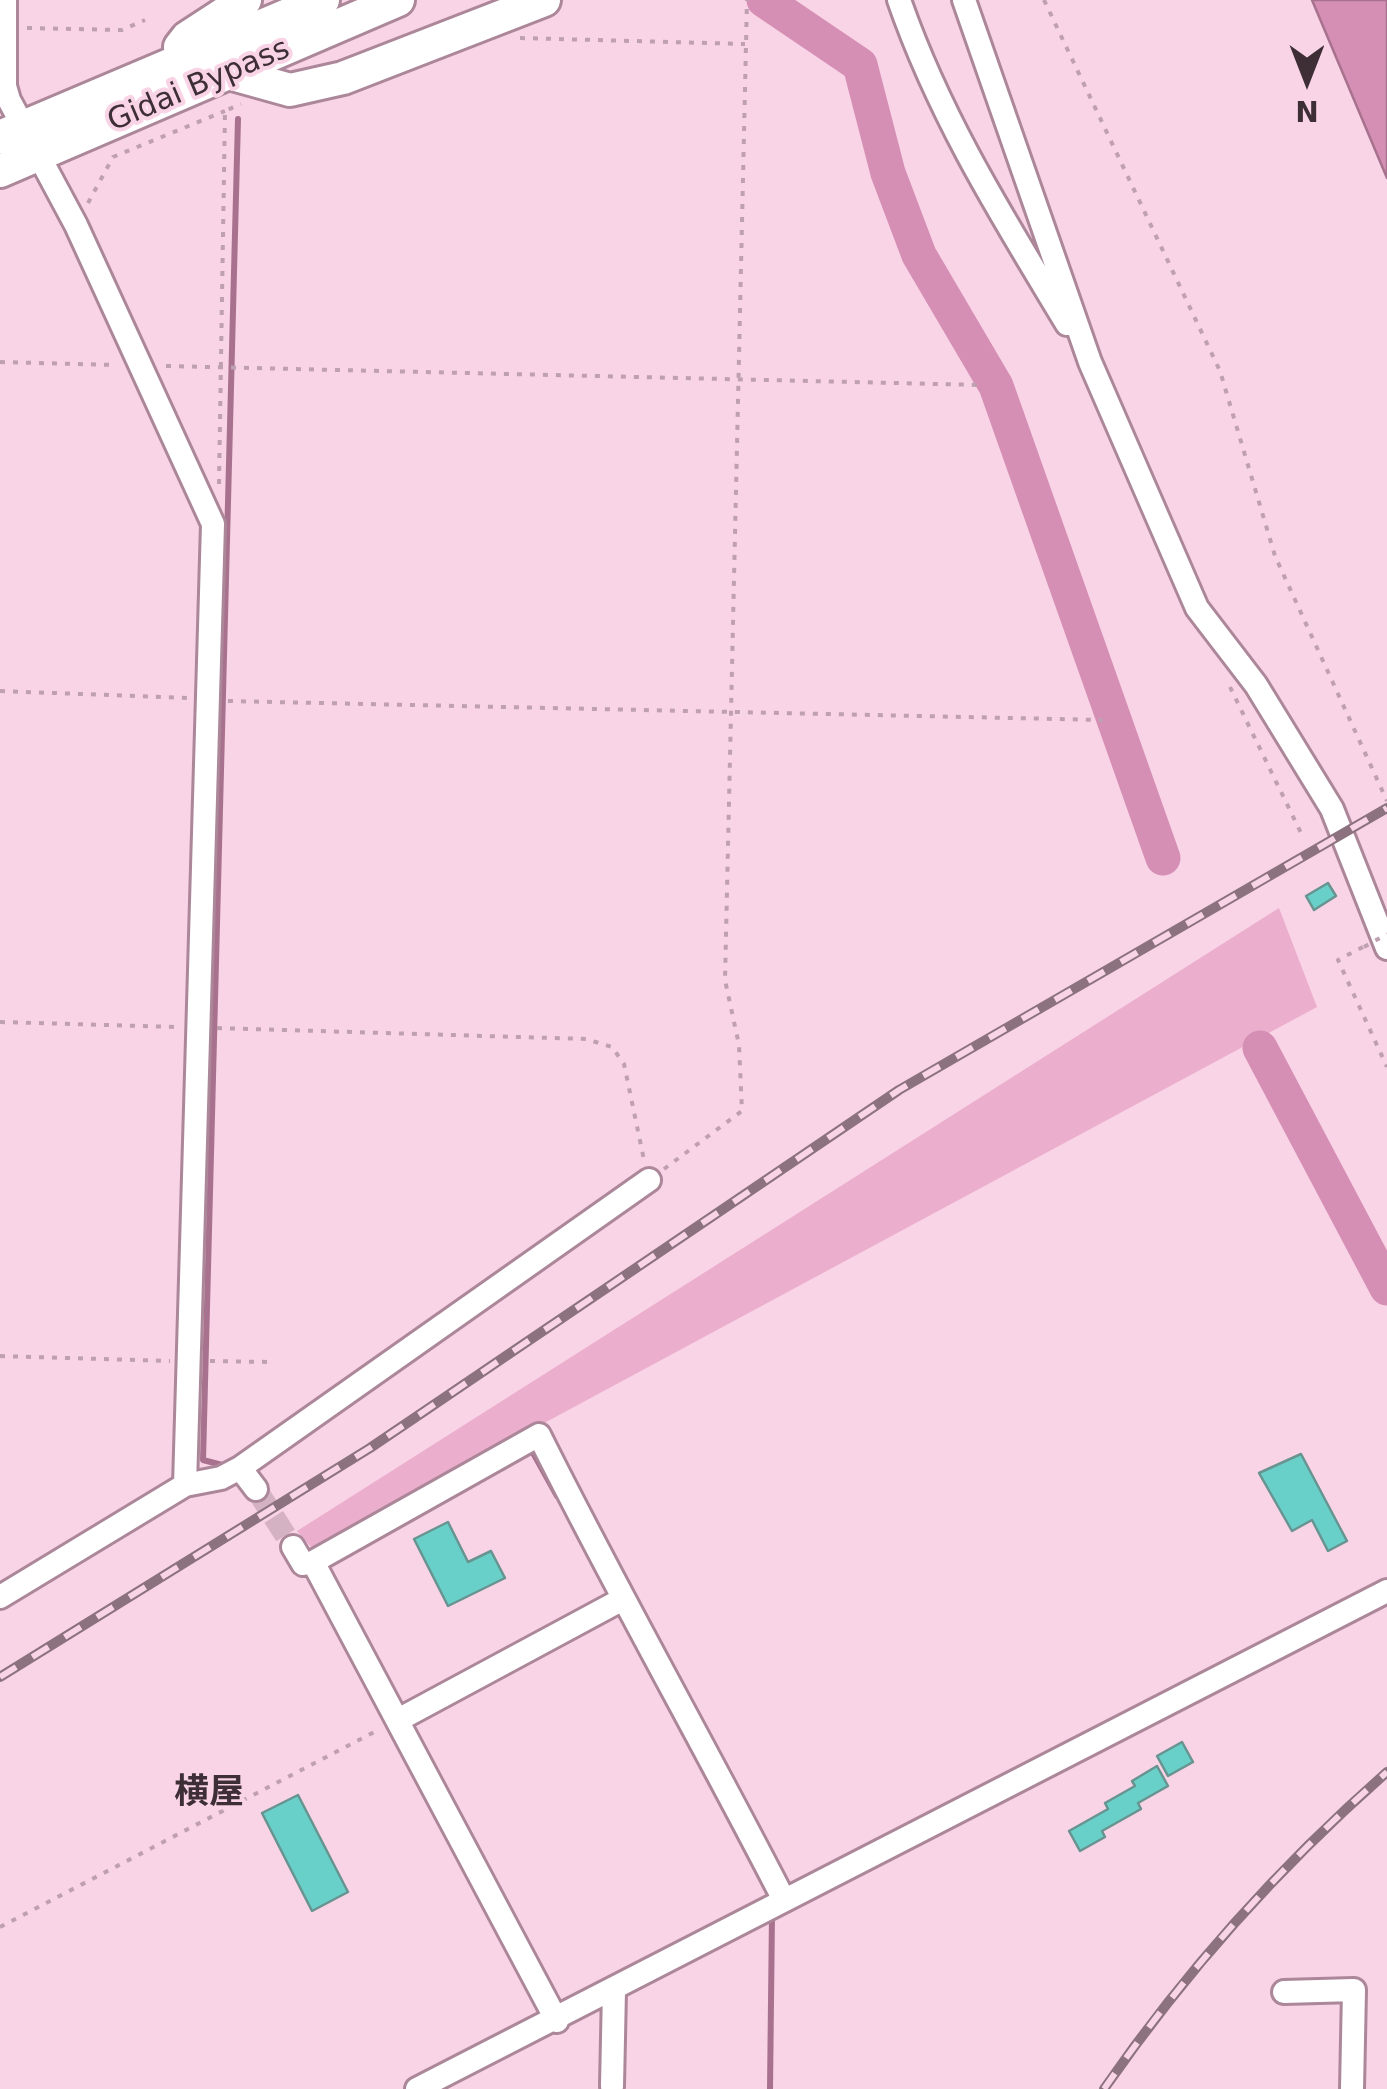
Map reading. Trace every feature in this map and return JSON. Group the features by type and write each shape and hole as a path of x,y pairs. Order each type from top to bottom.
{"highway":[{"path":"169,63 187,38 245,0"},
{"name":"Gidai Bypass","path":"0,170 22,139 169,63 323,0"},
{"name":"Gidai Bypass","path":"22,139 230,73 398,0"},
{"path":"230,73 290,90 343,78 544,0"}],"street":[{"path":"5,0 4,86 22,139 76,225 213,524 185,1485"},
{"path":"899,0 937,100 970,166 1090,362"},
{"path":"964,0 1090,362 1196,608 1256,685 1332,809 1375,947"},
{"path":"0,1597 185,1485 221,1478 240,1468 649,1180"},
{"path":"293,1547 303,1564 313,1562 538,1435 621,1600 703,1743 784,1900"},
{"path":"240,1468 256,1489"},
{"path":"313,1562 557,2021"},
{"path":"425,2087 1387,1591"},
{"path":"398,1720 621,1600"},
{"path":"612,2086 614,1990"},
{"path":"1284,1992 1354,1990 1352,2089"}],"path":[{"path":"0,1022 586,1039 612,1047 624,1064 649,1180 742,1111 740,1045 724,980 747,0"},
{"path":"1044,0 1220,371 1275,556 1387,801"},
{"path":"4,27 122,30 145,20"},
{"path":"519,38 745,44"},
{"path":"76,225 114,156 225,111 254,104"},
{"path":"219,485 225,111"},
{"path":"0,362 981,385"},
{"path":"1225,676 1302,836"},
{"path":"0,691 1103,720"},
{"path":"1387,934 1375,947 1338,960 1387,1067"},
{"path":"0,1356 271,1362"},
{"path":"0,1927 398,1720"}],"shaded area":[{"path":"1312,0 1387,0 1387,178"},
{"path":"1279,908 1317,1007 312,1548 297,1531"}],"building":[{"path":"1328,883 1336,896 1314,910 1306,896"},
{"path":"1301,1454 1347,1541 1328,1551 1312,1520 1292,1531 1259,1473"},
{"path":"448,1522 468,1562 491,1551 505,1578 448,1606 414,1539"},
{"path":"1182,1742 1193,1762 1168,1776 1157,1756"},
{"path":"1157,1766 1168,1786 1138,1803 1141,1809 1102,1831 1105,1837 1080,1851 1069,1831 1108,1809 1105,1803 1135,1786 1132,1781"},
{"path":"298,1795 348,1892 312,1911 262,1813"}],"waterway":[{"path":"764,0 860,65 888,173 919,255 996,386 1163,858"},
{"path":"226,1466 203,1460 238,119"},
{"path":"1260,1048 1387,1288"},
{"path":"532,1451 557,1496"},
{"path":"770,2089 772,1915"}],"tunnel":[{"path":"256,1489 293,1547"}],"railway":[{"path":"0,1677 370,1448 899,1090 1387,808"},
{"path":"1104,2089 1167,2003 1236,1922 1309,1844 1387,1772"}],"district":[{"name":"横屋","path":"209,1794"}]}
